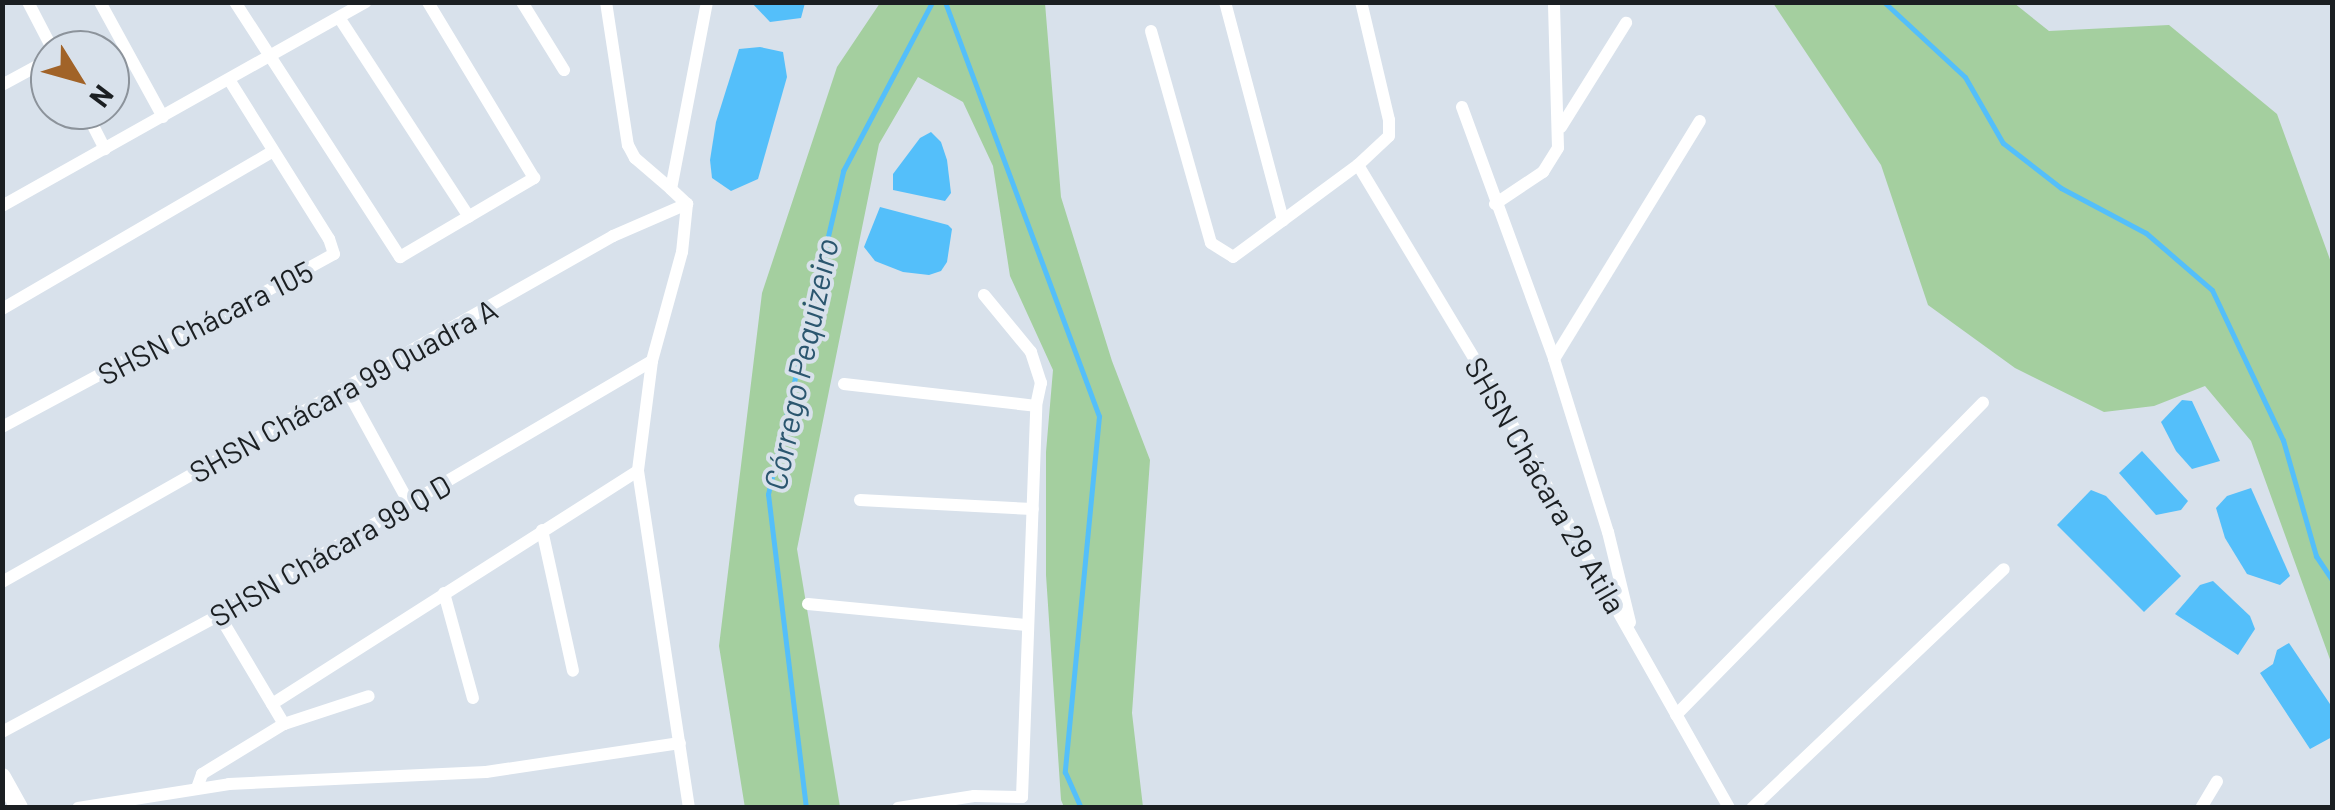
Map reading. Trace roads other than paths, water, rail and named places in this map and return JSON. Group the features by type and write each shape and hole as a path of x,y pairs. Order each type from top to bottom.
{"main road":[{"path":"2,776 19,808"}],"street":[{"path":"28,2 43,30"},
{"path":"100,2 164,117"},
{"path":"235,2 268,59 400,257 534,178 428,2"},
{"path":"522,2 564,70"},
{"path":"606,2 628,145 635,158 688,204 682,252 652,361 638,471 690,808"},
{"path":"672,188 707,2"},
{"path":"1225,2 1283,220"},
{"path":"1151,31 1211,243 1224,255 1240,255 1358,165 1389,136 1389,120 1361,2"},
{"path":"1495,204 1553,162 1560,128 1554,2"},
{"path":"2,206 340,19 356,5"},
{"path":"340,19 468,217"},
{"path":"1560,128 1626,23"},
{"path":"2,85 30,70"},
{"name":"SHSN Chácara 105","path":"2,427 123,362 163,348 331,257 329,239 230,81"},
{"path":"1462,107 1554,359 1603,515 1634,640"},
{"path":"1554,359 1700,120"},
{"path":"95,130 105,149"},
{"path":"2,309 272,152"},
{"name":"SHSN Chácara 29 Atila","path":"1358,165 1487,380 1729,808"},
{"name":"SHSN Chácara 99 Quadra A","path":"2,582 630,227 688,204"},
{"path":"898,808 1022,797 1040,371 1030,352 984,294"},
{"name":"SHSN Chácara 99 Q D","path":"2,732 219,615 652,361"},
{"path":"844,384 1036,406"},
{"path":"347,390 410,503"},
{"path":"1676,715 1983,403"},
{"path":"272,704 638,471"},
{"path":"860,500 1032,508"},
{"path":"542,530 573,671"},
{"path":"1752,808 2004,569"},
{"path":"444,593 473,698"},
{"path":"808,604 1028,625"},
{"path":"219,615 284,724"},
{"path":"197,788 202,774 284,724 370,696"},
{"path":"78,808 197,788 310,778 486,772 680,743"},
{"path":"2201,808 2217,781"}],"water":[{"path":"752,2 805,3 801,18 770,22"},
{"path":"760,47 783,52 787,77 758,179 731,191 712,178 710,160 716,122 739,49"},
{"path":"931,132 941,142 947,160 951,193 945,201 893,190 893,174 920,138"},
{"path":"880,207 952,229 947,262 941,271 929,275 903,272 875,261 864,247"},
{"path":"2182,400 2192,401 2220,461 2192,469 2176,451 2161,422"},
{"path":"2142,451 2188,501 2181,510 2156,515 2119,473"},
{"path":"2251,488 2290,576 2280,585 2247,574 2225,538 2216,508 2227,496"},
{"path":"2091,490 2106,496 2181,576 2144,612 2057,525"},
{"path":"2213,581 2250,616 2255,629 2238,655 2175,614 2200,585"},
{"path":"2289,643 2332,707 2332,737 2310,749 2260,673 2273,664 2277,650"}],"waterway":[{"name":"Córrego Pequizeiro","path":"806,808 768,494 843,171 932,2"},
{"path":"945,2 1099,416 1065,772 1081,808"},
{"path":"1884,2 1965,77 2003,143 2061,188 2146,233 2212,290 2283,440 2316,556 2332,580"}]}
